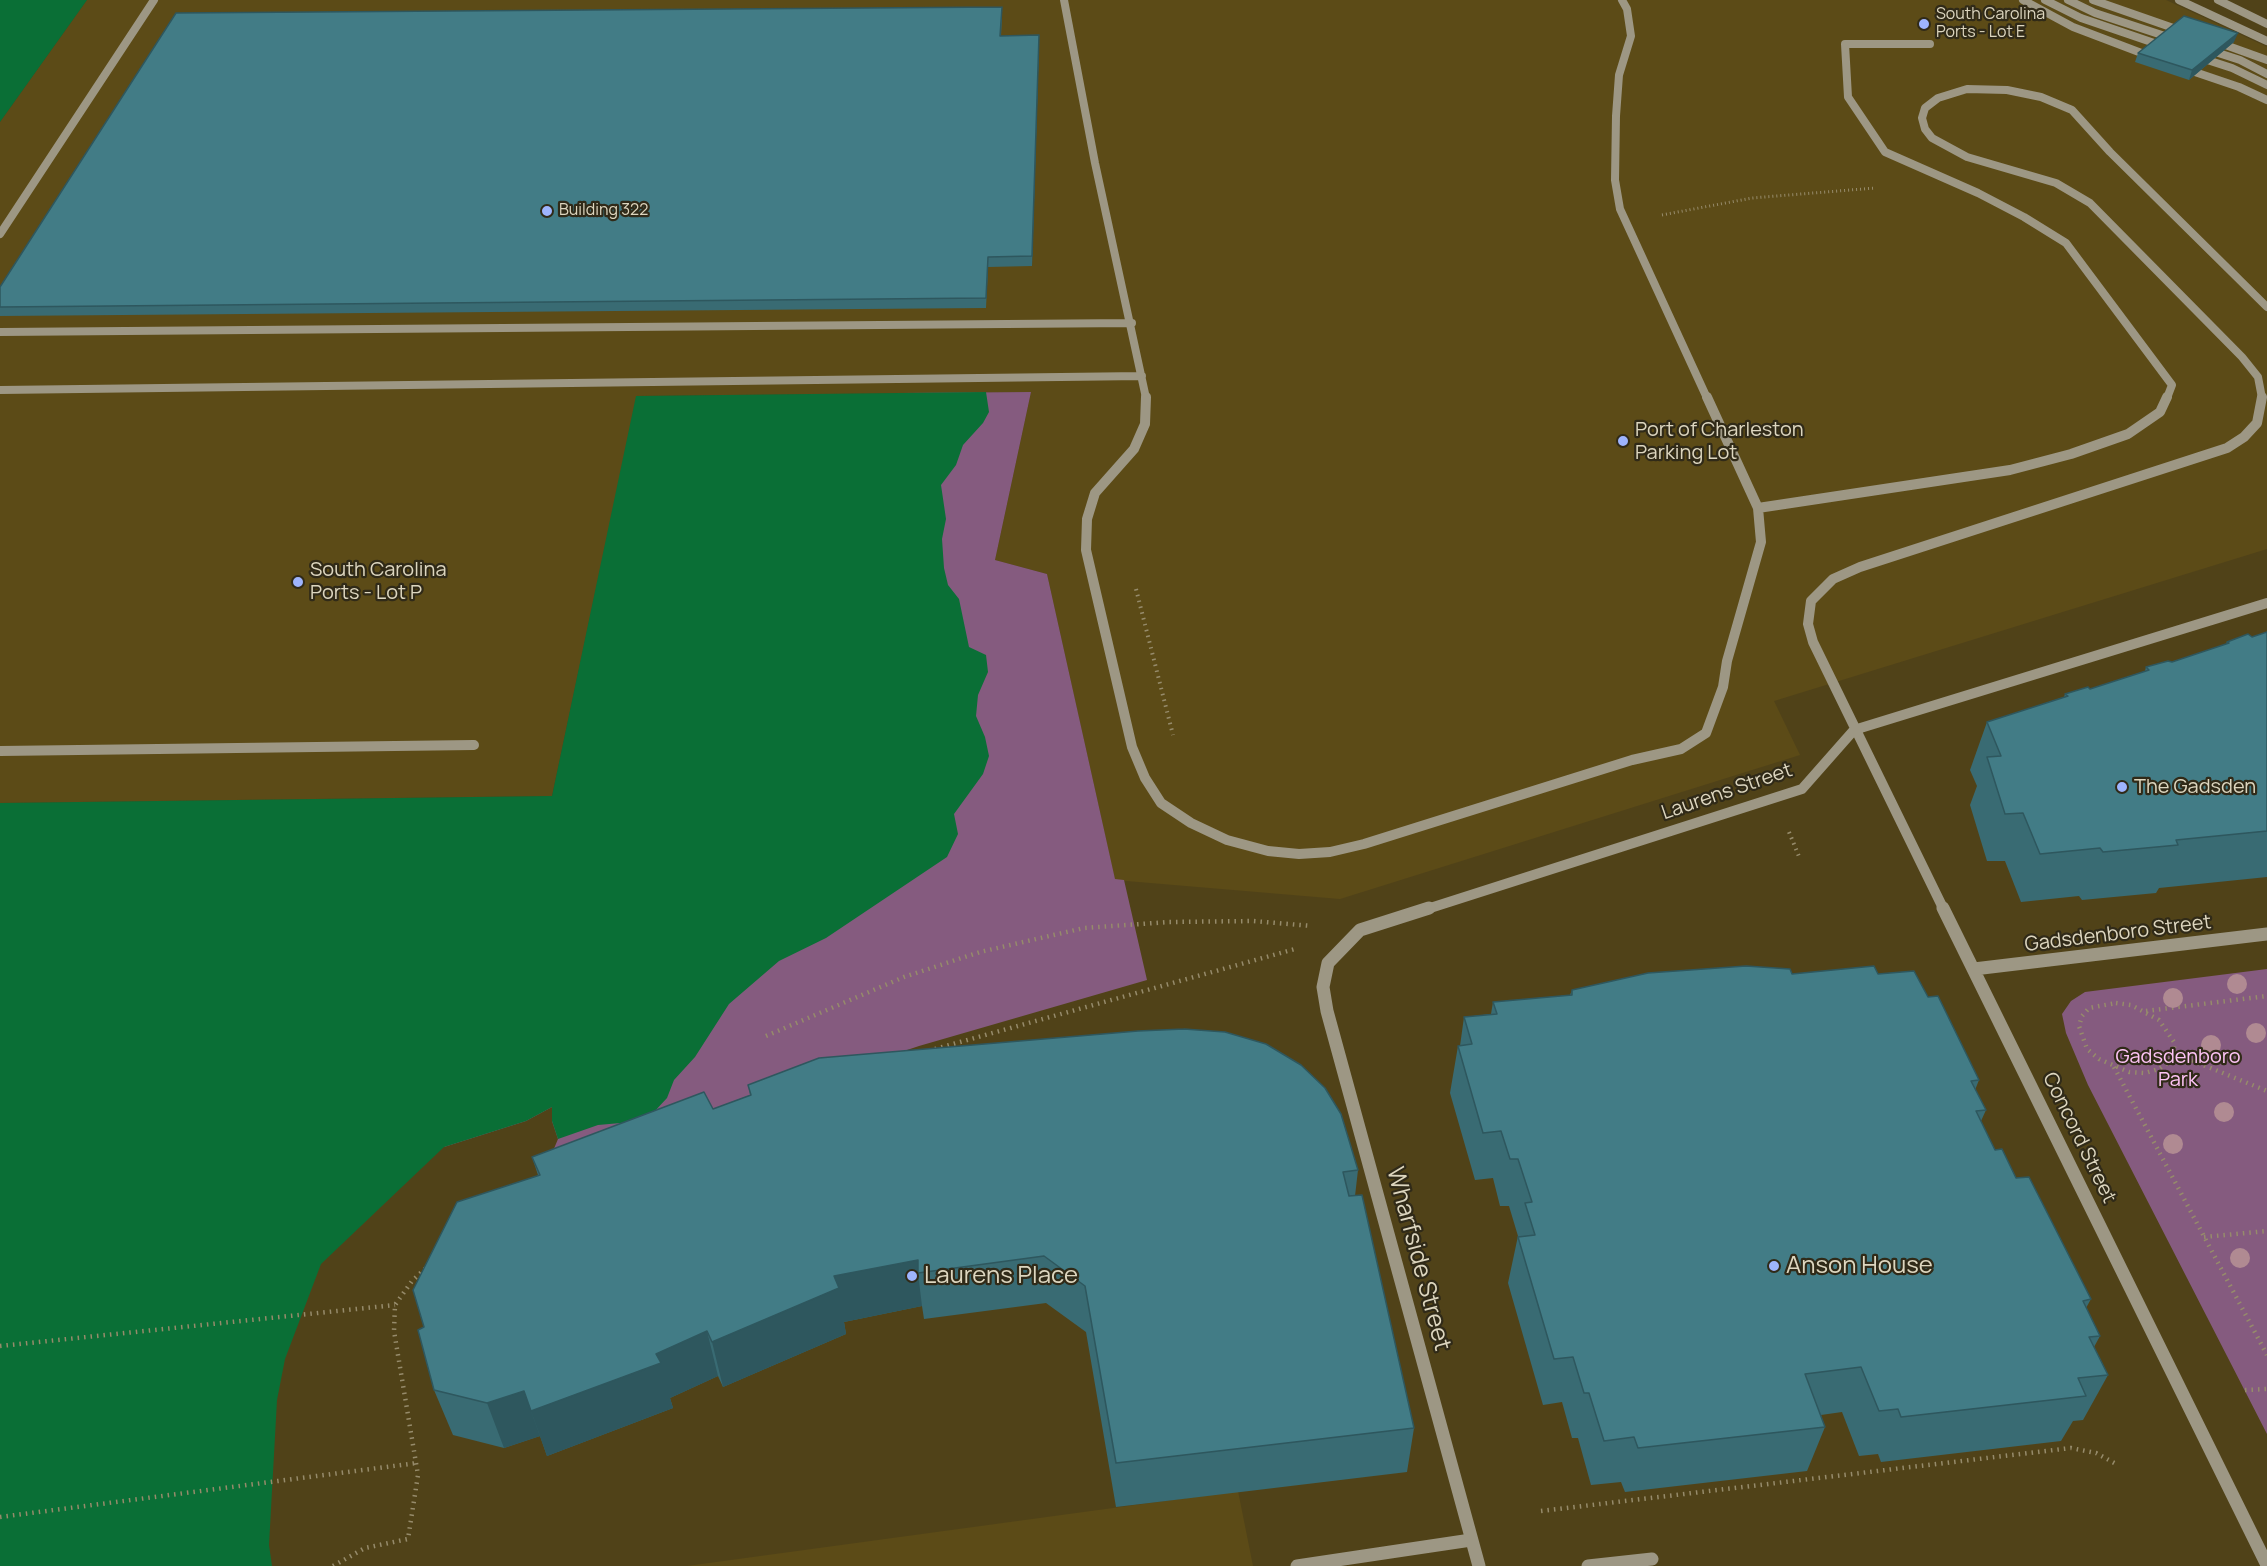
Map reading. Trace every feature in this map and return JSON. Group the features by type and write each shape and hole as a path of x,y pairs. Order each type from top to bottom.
{"street":[{"path":"0,234 154,0"},
{"path":"1064,0 1095,163 1132,323 1147,401 1145,424 1134,449 1095,494 1087,519 1086,550 1132,747 1145,778 1161,803 1191,823 1227,840 1268,851 1299,854 1330,852 1364,844 1632,760 1682,749 1706,733 1723,687 1727,661 1761,542 1758,508 1620,209 1615,180 1619,75 1631,36 1627,9 1622,0"},
{"path":"2023,0 2073,27 2160,60"},
{"path":"2045,0 2081,18 2167,47"},
{"path":"2068,0 2095,13 2185,42"},
{"path":"2093,0 2188,33"},
{"path":"2179,0 2267,41"},
{"path":"2218,0 2267,24"},
{"path":"2210,40 2267,60"},
{"path":"1758,508 2010,470 2071,454 2128,434 2160,412 2172,385 2066,243 2024,217 1978,193 1885,152 1848,97 1845,44 1930,44"},
{"path":"2196,46 2241,60 2267,74"},
{"path":"2189,54 2232,68 2267,85"},
{"path":"2172,64 2239,87 2267,100"},
{"name":"Concord Street","path":"2267,307 2124,166 2072,110 2041,97 2007,90 1967,89 1938,98 1925,108 1922,118 1925,129 1932,138 1947,148 1984,163 2056,183 2090,202 2242,357 2258,377 2262,390 2262,406 2257,423 2244,437 2227,448 1860,567 1833,579 1811,602 1808,624 1813,642 1854,729 2267,1565"},
{"path":"0,332 1132,323"},
{"path":"0,390 1142,376"},
{"path":"1854,729 2267,603"},
{"name":"Laurens Street","path":"1328,963 1360,930 1802,789 1854,729"},
{"path":"0,751 474,746"},
{"name":"Gadsdenboro Street","path":"1974,969 2267,934"},
{"name":"Wharfside Street","path":"1328,963 1323,987 1327,1011 1479,1566"},
{"path":"1297,1566 1471,1540"},
{"path":"1588,1566 1652,1559"}],"path":[{"path":"1626,222 1752,198 1882,188"},
{"path":"1788,829 1800,859"},
{"path":"766,1036 904,977 980,952 1084,928 1169,922 1253,921 1360,930"},
{"path":"924,1052 1286,950 1342,946"},
{"path":"2145,1011 2267,996"},
{"path":"2101,1004 2131,1005 2145,1011 2159,1020 2174,1042 2174,1053 2164,1066 2145,1073 2129,1072 2099,1059 2087,1049 2079,1026 2082,1016 2089,1008 2101,1004"},
{"path":"2174,1053 2267,1091"},
{"path":"2114,1067 2267,1355"},
{"path":"2204,1237 2267,1231"},
{"path":"333,1566 365,1548 408,1539 418,1475 394,1331 395,1305 412,1281 428,1266"},
{"path":"0,1346 395,1305"},
{"path":"2245,1390 2267,1389"},
{"path":"1541,1511 2071,1448 2096,1453 2118,1466"},
{"path":"0,1517 417,1463"}],"shaded area":[{"path":"0,0 87,0 0,122"},
{"path":"87,0 2166,0 2267,47 2267,549 1774,701 1800,755 1340,899 1115,880 1047,574 995,560 1031,392 637,396 552,796 0,803 0,122"},
{"path":"986,392 989,412 983,423 963,445 956,465 941,485 946,519 942,539 944,568 948,585 959,599 969,647 986,655 988,672 978,695 976,716 985,737 989,756 983,774 954,814 958,834 947,857 826,938 779,961 729,1004 695,1057 674,1080 667,1098 653,1113 632,1122 598,1125 558,1139 552,1121 552,1107 526,1121 444,1147 321,1264 285,1359 277,1400 269,1545 272,1566 0,1566 0,803 552,796 636,396"},
{"path":"1238,1491 1253,1566 687,1566"}],"green space":[{"path":"1031,392 995,560 1047,574 1115,879 1124,880 1147,980 919,1046 760,1099 548,1163 558,1139 552,1121 552,1107 526,1121 444,1147 900,393"},
{"name":"Gadsdenboro Park","path":"2267,969 2267,1434 2088,1085 2066,1033 2062,1014 2071,1001 2085,992"}],"building":[{"name":"Building 322","path":"1002,7 1000,36 1039,35 1032,256 988,257 986,298 0,307 0,287 176,13"},
{"path":"2184,16 2238,33 2192,70 2138,53"},
{"name":"The Gadsden","path":"2267,632 2267,831 2176,840 2178,845 2103,852 2100,848 2040,854 2023,813 2005,814 1987,757 2001,756 1987,722 2068,696 2065,694 2088,687 2090,689 2149,670 2146,667 2172,662 2229,643 2227,642 2248,634 2252,637"},
{"name":"Anson House","path":"1746,966 1790,969 1792,974 1874,966 1878,974 1914,971 1928,997 1938,996 1979,1080 1971,1081 1986,1110 1976,1111 1995,1150 2002,1149 2016,1178 2029,1177 2091,1299 2083,1301 2100,1336 2089,1337 2108,1375 2078,1378 2086,1396 1901,1417 1898,1409 1879,1411 1861,1367 1805,1374 1825,1427 1638,1448 1634,1437 1604,1441 1589,1393 1584,1393 1573,1357 1554,1359 1518,1237 1535,1235 1525,1203 1532,1202 1518,1159 1510,1159 1501,1131 1483,1133 1458,1046 1472,1044 1464,1017 1497,1014 1493,1002 1572,995 1572,990 1648,973"},
{"name":"Laurens Place","path":"1184,1029 1225,1032 1266,1044 1301,1065 1325,1088 1341,1114 1358,1170 1343,1172 1349,1196 1362,1195 1414,1428 1116,1463 1085,1286 1044,1256 918,1273 918,1260 834,1276 839,1288 712,1342 707,1331 656,1354 661,1363 531,1411 524,1391 487,1403 434,1390 418,1330 424,1327 413,1290 457,1202 540,1175 532,1157 704,1092 713,1109 751,1095 748,1085 819,1058"}],"place":[{"name":"South Carolina Ports - Lot E","path":"1924,24"},
{"name":"Building 322","path":"547,211"},
{"name":"Port of Charleston Parking Lot","path":"1623,441"},
{"name":"South Carolina Ports - Lot P","path":"298,582"},
{"name":"The Gadsden","path":"2122,787"},
{"name":"Anson House","path":"1774,1266"},
{"name":"Laurens Place","path":"912,1276"}]}
